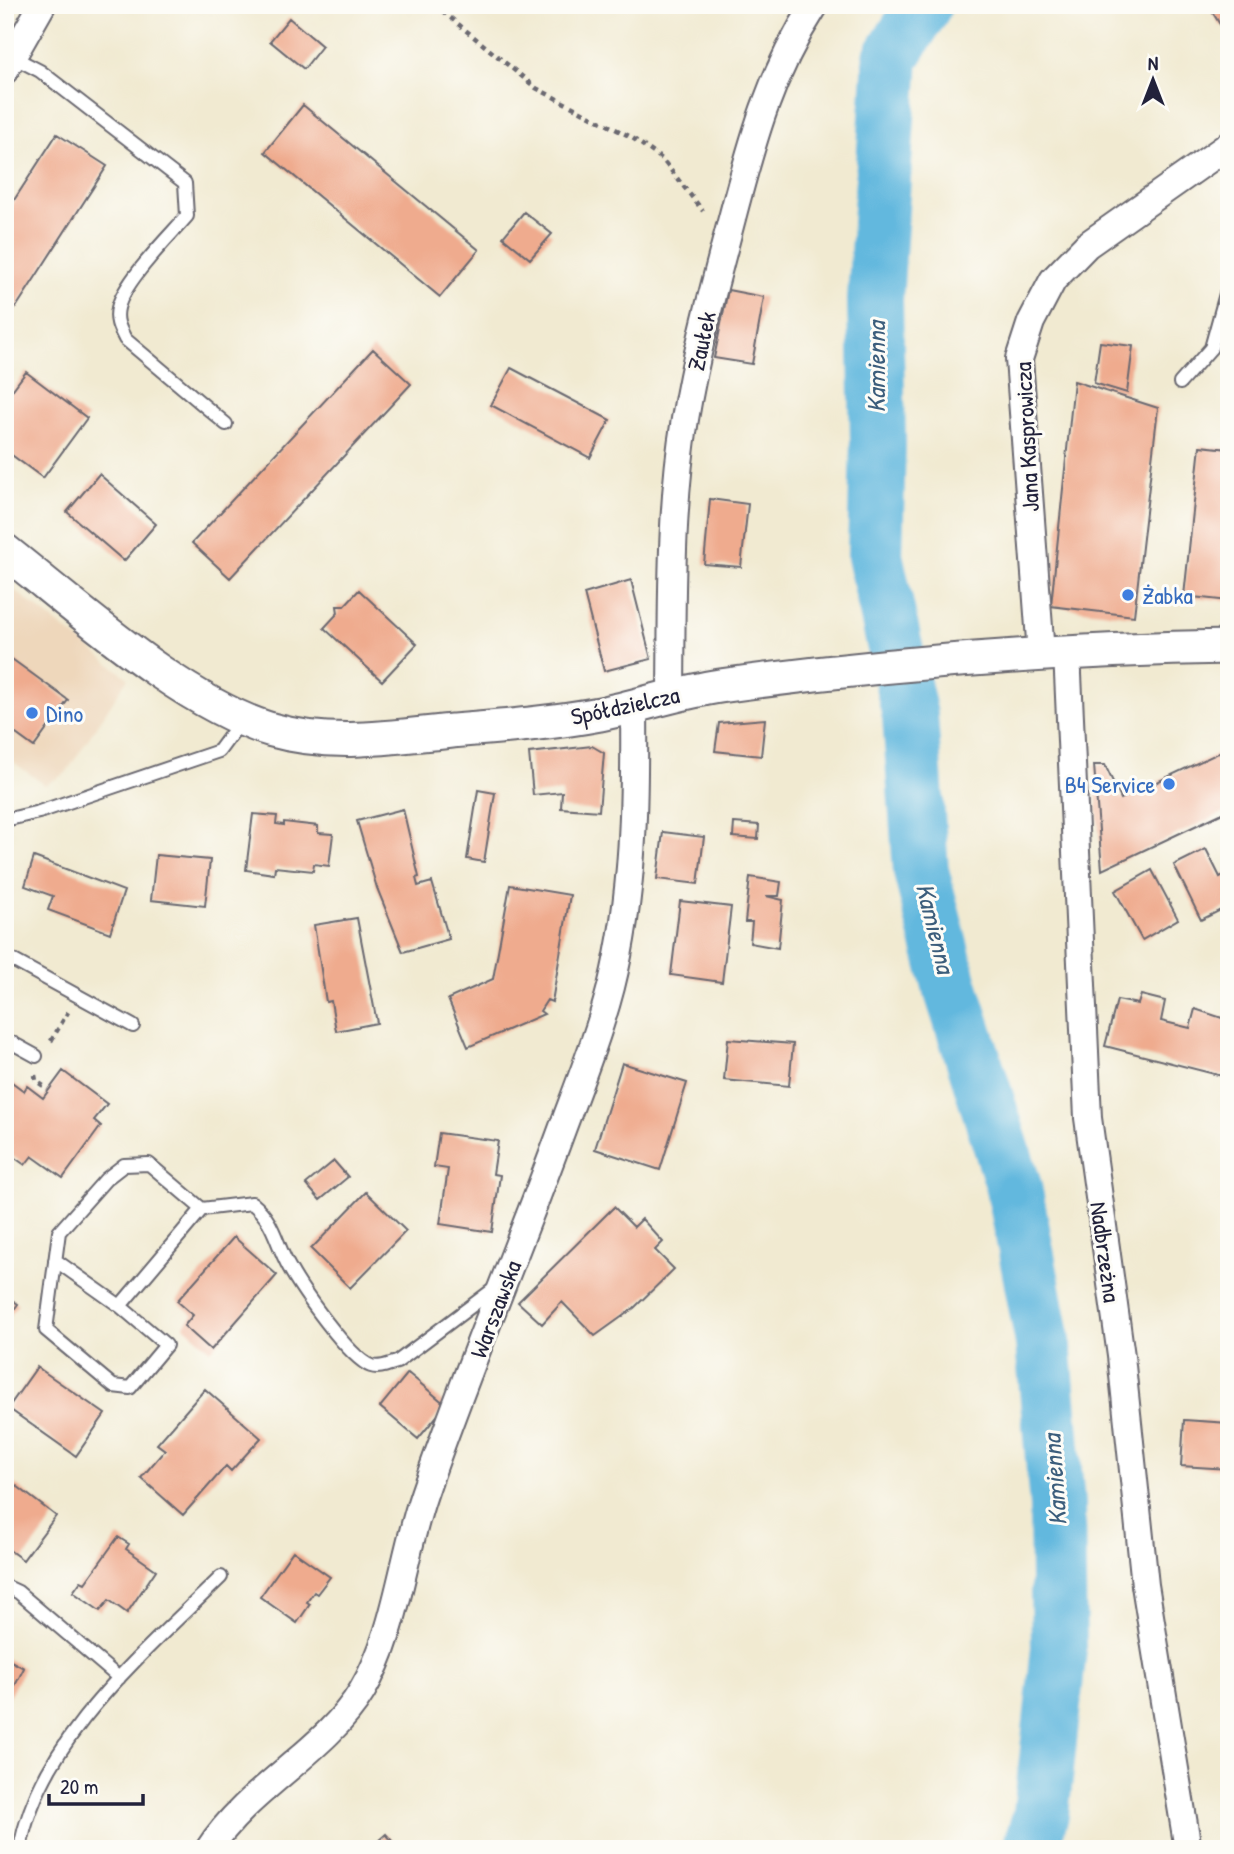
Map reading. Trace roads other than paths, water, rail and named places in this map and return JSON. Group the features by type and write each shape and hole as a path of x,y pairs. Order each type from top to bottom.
{"street":[{"path":"9,63 42,5"},
{"name":"Zaułek","path":"671,695 673,554 684,421 705,320 757,125 788,48 815,5"},
{"name":"Jana Kasprowicza","path":"1039,654 1019,359 1031,322 1053,280 1087,245 1227,150"},
{"name":"Spółdzielcza","path":"5,551 181,685 242,720 307,738 357,740 585,716 671,695 719,687 1039,654 1229,648"},
{"name":"Nadbrzeżna","path":"1039,654 1088,1118 1121,1356 1145,1585 1188,1849"},
{"name":"Warszawska","path":"209,1849 257,1794 337,1721 362,1691 388,1631 424,1493 507,1280 611,987 622,929 632,834 634,705"}],"lane":[{"path":"9,63 40,71 185,183 187,216 133,281 118,306 117,322 125,339 226,424"},
{"path":"1180,383 1211,348 1229,283"},
{"path":"5,820 39,812 219,751 242,720"},
{"path":"5,956 133,1026"},
{"path":"5,1039 36,1056"},
{"path":"55,1260 120,1306 166,1345 130,1388 113,1386 46,1330 55,1260 60,1232 106,1179 124,1165 149,1164 202,1209"},
{"path":"120,1306 202,1209 252,1203 267,1216 289,1266 326,1322 368,1365 378,1367 397,1362 507,1280"},
{"path":"20,1849 37,1788 55,1757 119,1678 220,1577"},
{"path":"5,1586 18,1592 119,1678"}],"waterway":[{"name":"Kamienna","path":"924,5 891,58 875,300 878,442 875,556 910,716 921,871 950,985 1014,1187 1043,1342 1057,1505 1059,1649 1041,1814 1030,1849"}],"place":[{"name":"Żabka","path":"1128,595"},
{"name":"Dino","path":"32,713"},
{"name":"B4 Service","path":"1169,784"}]}
